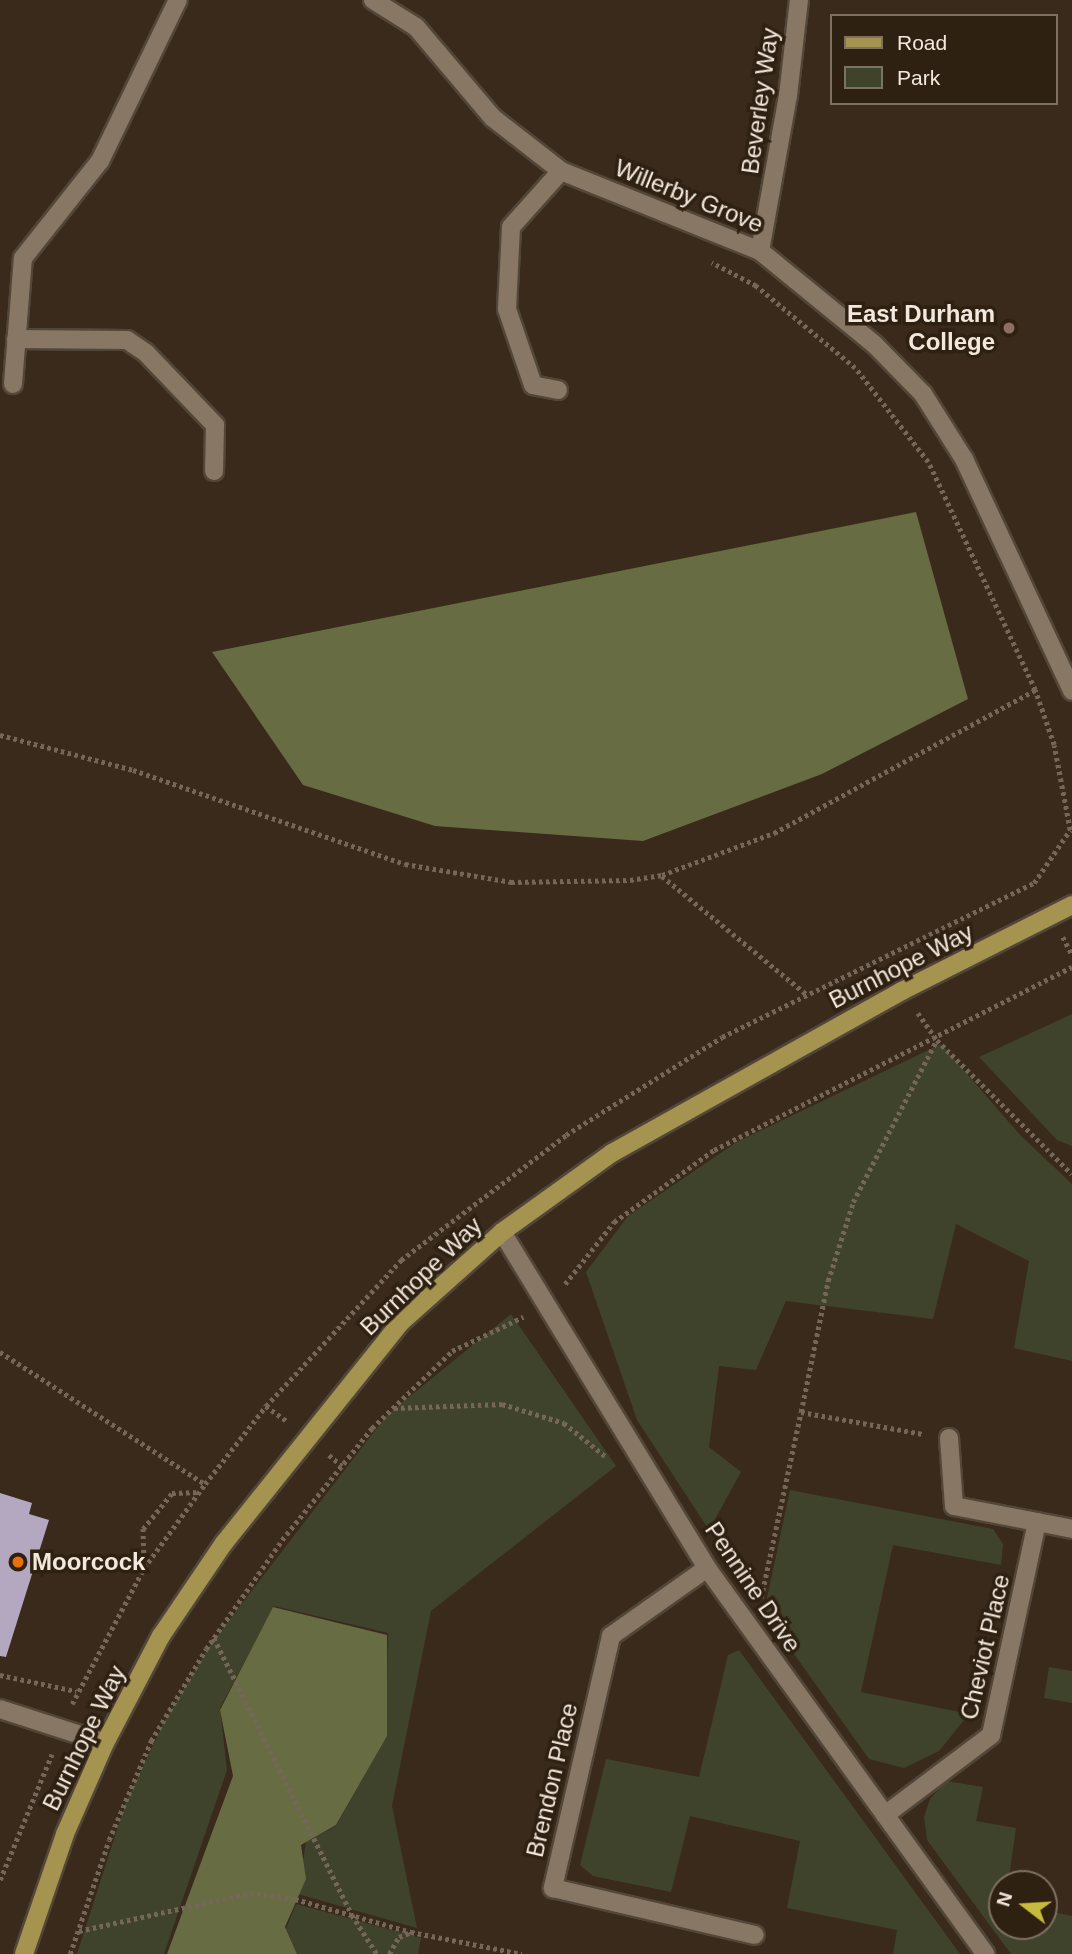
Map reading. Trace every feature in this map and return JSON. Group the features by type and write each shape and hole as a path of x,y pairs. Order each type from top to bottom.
{"main road":[{"name":"Burnhope Way","path":"24,1954 65,1834 104,1743 161,1636 223,1543 306,1435 401,1323 502,1232 612,1153 902,991 1072,905"}],"street":[{"path":"13,384 23,258 100,161 178,0"},
{"name":"Willerby Grove","path":"373,0 416,27 493,118 561,171 760,251 818,294 923,394 964,460 1072,691"},
{"name":"Beverley Way","path":"760,251 788,96 799,0"},
{"path":"558,390 533,385 507,309 511,227 561,171"},
{"path":"16,339 127,340 146,353 206,411 215,425 214,471"},
{"name":"Pennine Drive","path":"502,1232 708,1568 985,1954"},
{"path":"949,1438 954,1506 1072,1529"},
{"name":"Cheviot Place","path":"885,1815 991,1735 1037,1522"},
{"name":"Brendon Place","path":"708,1568 611,1636 553,1888 755,1935"},
{"path":"0,1709 104,1743"}],"path":[{"path":"0,1880 76,1691 144,1568 266,1406 401,1260 566,1135 722,1037 1034,883 1071,830 1054,745 1035,690 928,462 855,368 756,286 703,259"},
{"path":"0,735 133,770 405,864 511,882 662,875 774,833 1035,690"},
{"path":"662,875 806,994"},
{"path":"70,1954 108,1840 151,1741 214,1638 282,1540 342,1466 394,1408 452,1351 548,1305 614,1222 714,1150 817,1095 937,1040 1072,967"},
{"path":"902,991 937,1040 1072,1174"},
{"path":"754,1633 828,1281 853,1202 937,1040"},
{"path":"0,1352 205,1484"},
{"path":"394,1408 502,1404 564,1423 615,1464"},
{"path":"801,1412 949,1438"},
{"path":"144,1568 143,1529 172,1493 200,1492"},
{"path":"214,1638 352,1915 377,1954"},
{"path":"0,1675 76,1691"},
{"path":"78,1931 250,1893 295,1899 411,1932 522,1954"},
{"path":"389,1954 400,1937 411,1932"}],"green space":[{"path":"916,512 968,699 822,774 643,841 435,826 303,785 212,652"},
{"path":"1072,1014 1072,1146 1057,1140 979,1057"},
{"path":"941,1044 1021,1136 1072,1184 1072,1361 1014,1348 1029,1261 956,1224 933,1319 786,1301 756,1370 719,1366 709,1447 741,1472 709,1530 637,1420 586,1272 628,1216 737,1142"},
{"path":"511,1314 616,1466 431,1611 392,1806 417,1928 298,1894 306,1842 336,1826 386,1737 388,1633 274,1606 220,1708 227,1770 164,1954 77,1954 126,1802 166,1718 210,1645 387,1415"},
{"path":"790,1490 993,1529 1003,1544 1001,1565 893,1545 861,1692 969,1714 939,1751 904,1768 869,1759 764,1612"},
{"path":"273,1607 387,1635 387,1736 336,1825 301,1845 306,1879 285,1927 297,1954 167,1954 233,1776 220,1710"},
{"path":"739,1650 960,1954 893,1954 897,1930 787,1908 800,1841 690,1816 671,1892 593,1876 580,1865 606,1759 699,1777 728,1655"},
{"path":"1049,1667 1072,1671 1072,1703 1044,1698"},
{"path":"946,1781 983,1787 976,1821 1016,1828 1010,1870 988,1870 988,1923 927,1840 924,1817 930,1799"},
{"path":"296,1904 421,1938 418,1954 297,1954 286,1929"},
{"path":"1058,1913 1072,1916 1072,1954 1011,1954 1001,1940 1058,1940"}],"building":[{"name":"Moorcock","path":"0,1493 32,1503 29,1514 49,1520 6,1657 0,1656"}],"place":[{"name":"East Durham College","path":"1009,328"},
{"name":"Moorcock","path":"18,1562"}]}
